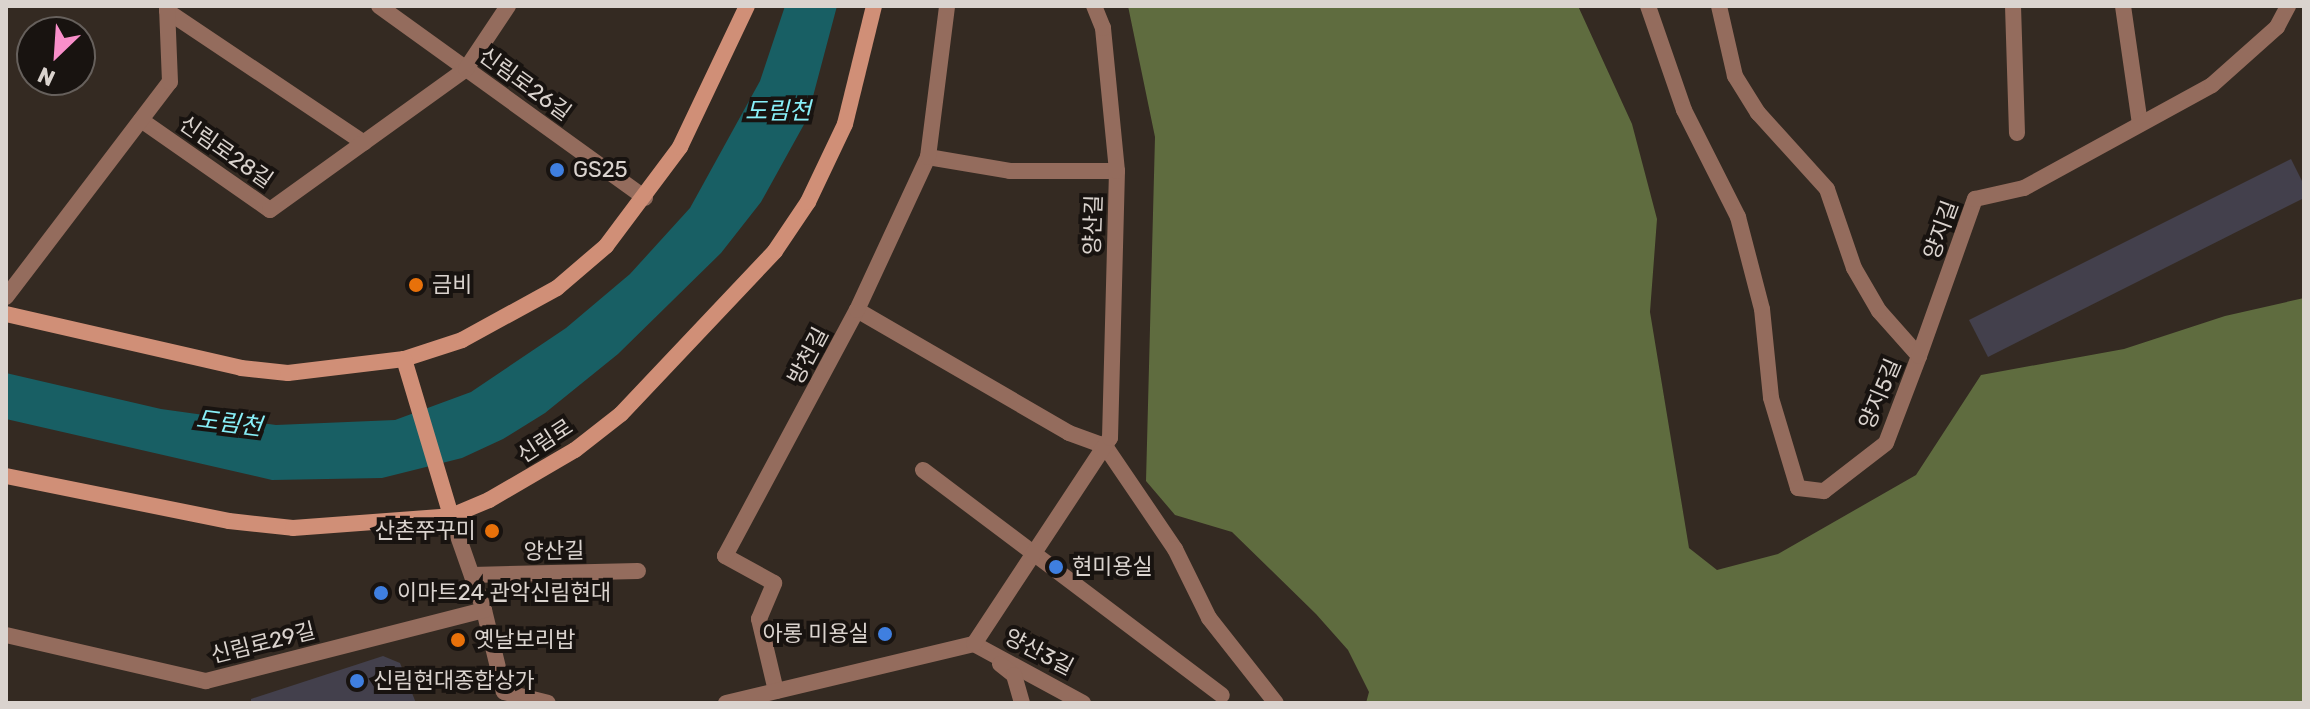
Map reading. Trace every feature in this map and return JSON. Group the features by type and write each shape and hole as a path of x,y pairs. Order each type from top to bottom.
{"main road":[{"path":"6,314 241,368 333,370 404,359 474,335 557,288 606,246 645,198 717,77 747,6"},
{"name":"신림로","path":"6,476 229,521 293,528 451,516 526,480 621,414 775,251 808,202 845,124 874,6"},
{"path":"404,359 451,516"}],"street":[{"name":"신림로26길","path":"379,6 645,198"},
{"path":"466,69 508,6"},
{"name":"방천길","path":"776,691 759,619 774,583 725,556 857,310 928,157 947,6"},
{"name":"양산길","path":"974,644 1110,438 1117,171 1103,28 1094,6"},
{"name":"양지5길","path":"1648,6 1684,110 1738,217 1762,309 1771,398 1798,488 1824,491 1886,443 1919,356 1879,311 1854,268 1827,189 1758,113 1735,76 1719,6"},
{"path":"2013,6 2017,133"},
{"path":"2123,6 2140,124"},
{"name":"양지길","path":"1919,356 1975,199 2024,188 2212,85 2277,27 2288,6"},
{"name":"신림로28길","path":"167,8 364,143"},
{"name":"신림로28길","path":"6,297 170,82 167,8"},
{"name":"신림로28길","path":"141,120 270,210 466,69"},
{"path":"928,157 1010,171 1117,171"},
{"path":"857,310 1069,433 1105,446 1169,537 1209,618 1276,703"},
{"path":"923,470 1035,550 1222,695"},
{"path":"451,516 484,610 504,692 548,703"},
{"name":"양산길","path":"472,575 638,571"},
{"name":"신림로29길","path":"6,635 206,681 484,610"},
{"path":"726,703 974,644 1014,675 1022,703"},
{"name":"양산3길","path":"974,644 1083,703"}],"green space":[{"path":"1128,6 1578,6 1632,124 1657,219 1650,312 1689,548 1717,570 1778,554 1916,475 1981,375 2124,349 2225,316 2304,298 2304,703 1366,703 1369,692 1348,650 1316,614 1232,532 1175,515 1146,481 1155,137"}],"water":[{"name":"도림천","path":"785,6 837,6 807,119 761,202 721,253 618,354 545,413 503,439 462,458 382,478 272,480 6,419 6,373 161,409 276,425 395,420 471,392 566,328 630,274 690,208 760,81"}],"building":[{"path":"2291,159 2304,185 2304,198 1988,357 1969,320"},
{"name":"신림현대종합상가","path":"383,656 400,663 416,703 251,703 251,699"}],"place":[{"name":"GS25","path":"557,170"},
{"name":"금비","path":"416,285"},
{"name":"산촌쭈꾸미","path":"492,531"},
{"name":"현미용실","path":"1056,567"},
{"name":"이마트24 관악신림현대","path":"381,593"},
{"name":"아롱 미용실","path":"885,634"},
{"name":"옛날보리밥","path":"458,640"},
{"name":"신림현대종합상가","path":"357,681"}]}
